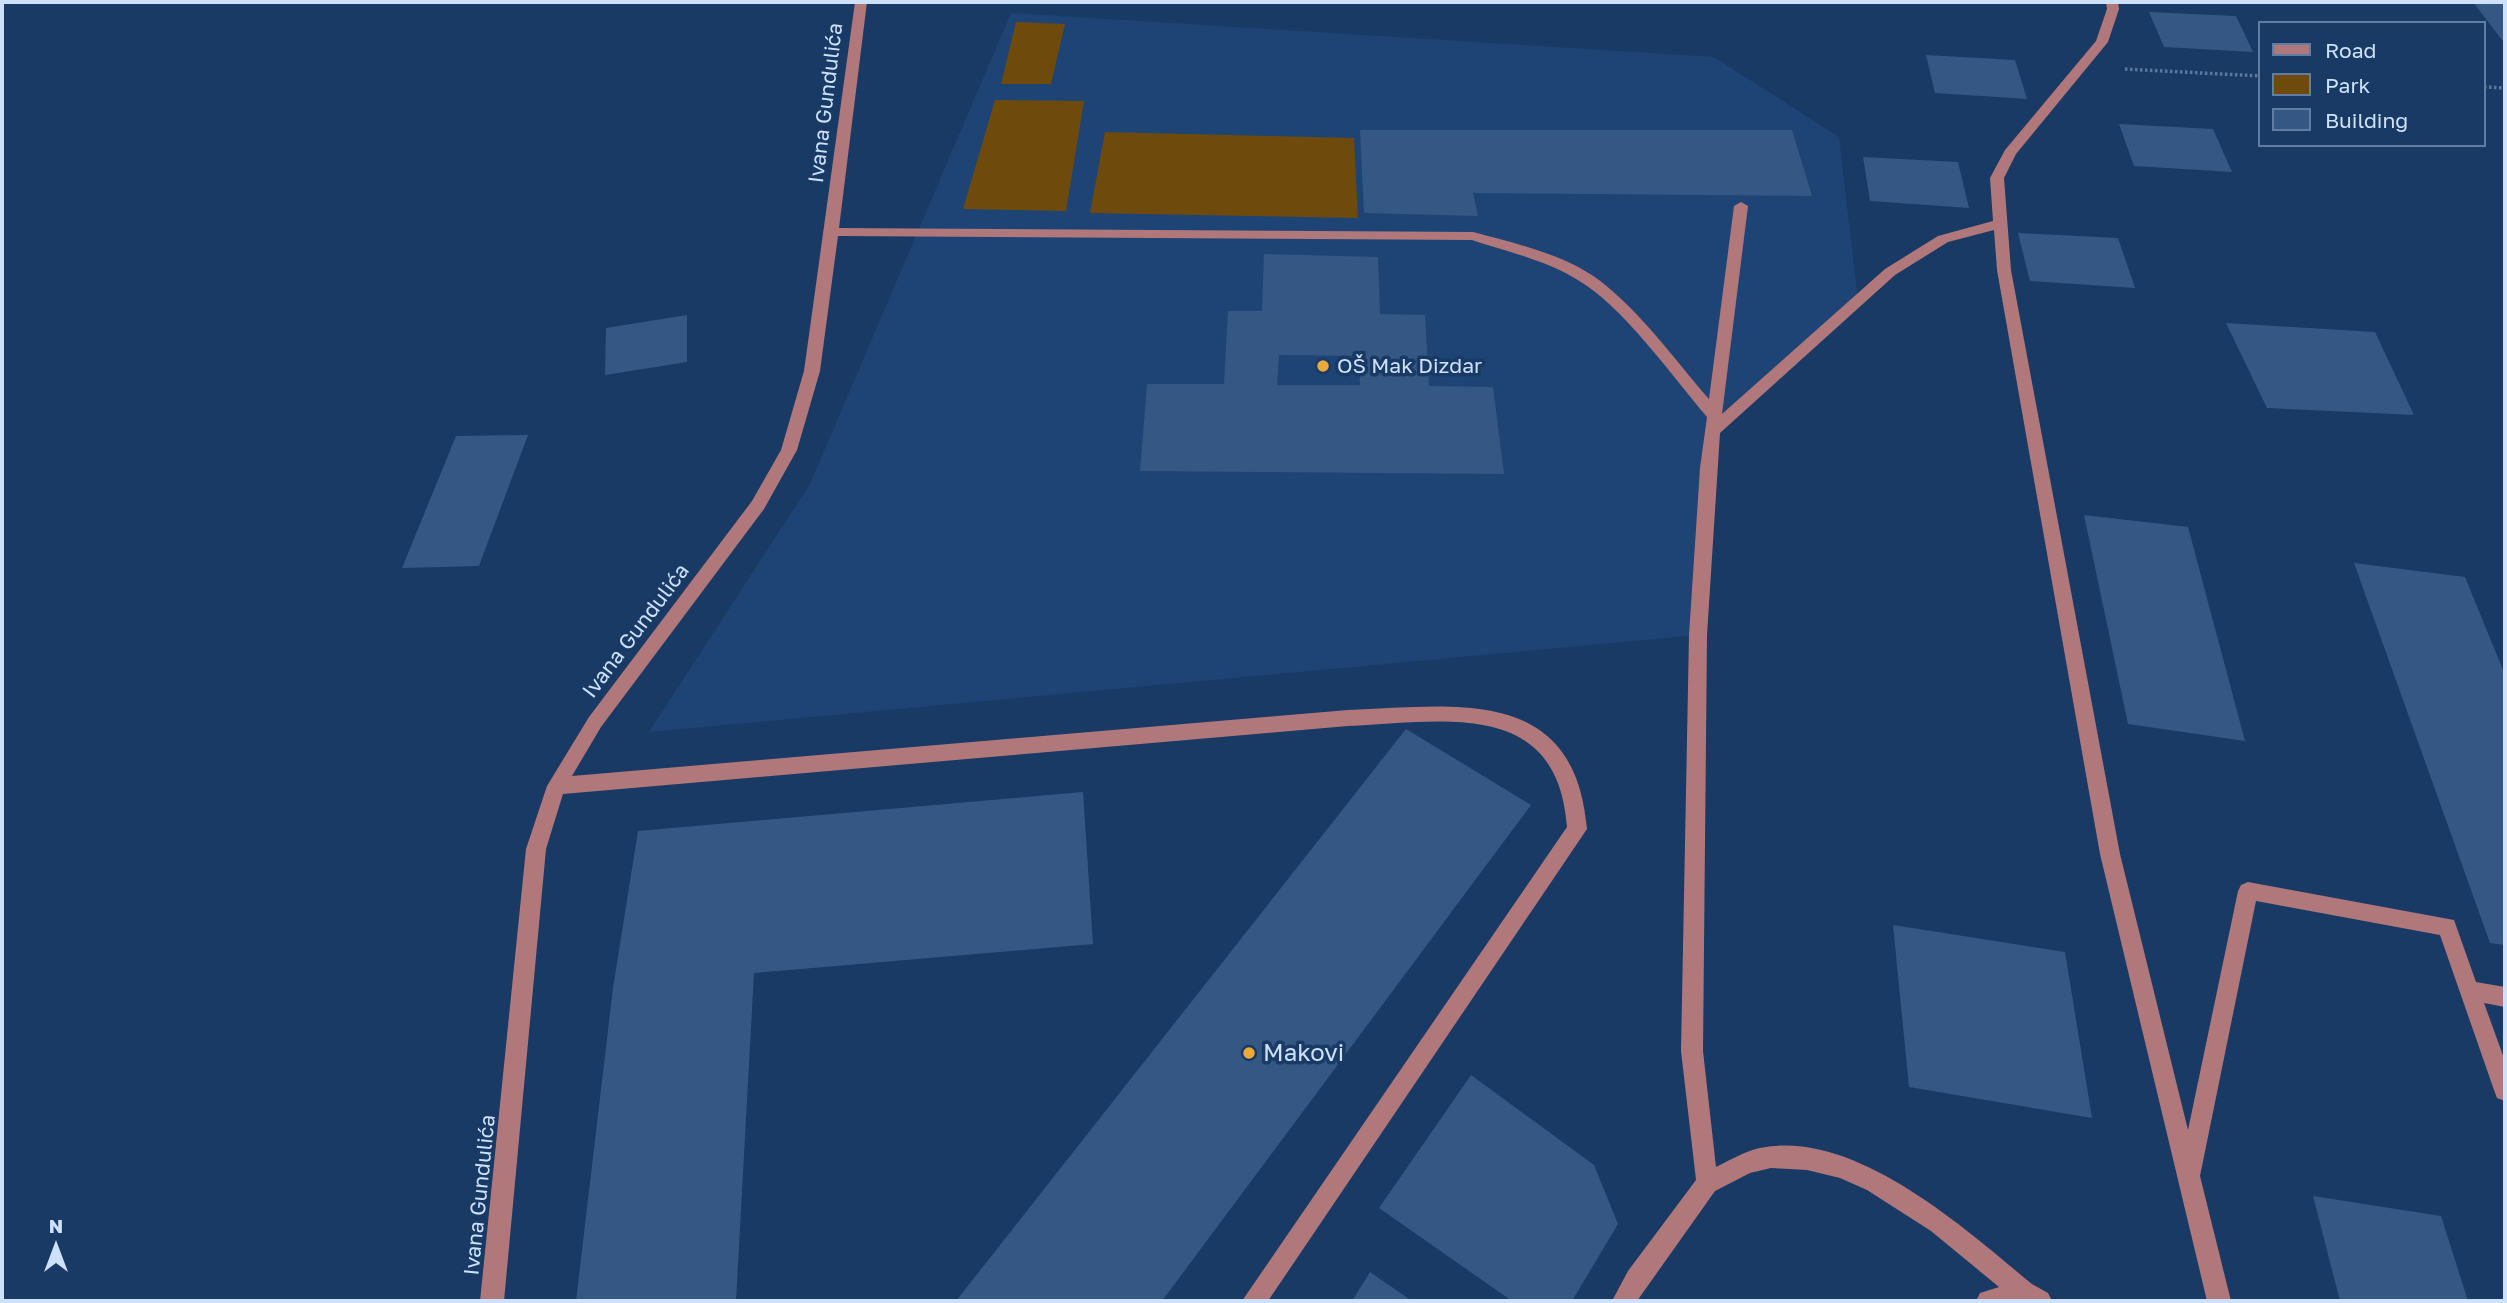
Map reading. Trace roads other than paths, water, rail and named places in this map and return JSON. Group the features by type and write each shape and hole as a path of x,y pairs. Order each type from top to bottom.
{"street":[{"name":"Ivana Gundulića","path":"492,1301 536,849 556,786 595,722 758,505 789,450 812,371 833,232 861,2"},
{"path":"2112,2 2113,9 2102,42 2010,153 1997,178 2000,224 2004,270 2110,854 2219,1301"},
{"path":"1707,1183 1692,1051 1698,635 1713,423 1741,206"},
{"path":"1713,423 1741,408 1890,272 1943,239 2000,224"},
{"path":"833,232 1474,236 1560,264 1592,282 1619,305 1713,423"},
{"path":"556,786 1348,718 1468,715 1497,718 1523,729 1550,750 1568,776 1576,804 1577,829 1254,1301"},
{"path":"2189,1180 2248,891 2447,927 2505,1090"},
{"path":"2469,990 2505,997"},
{"path":"1624,1301 1636,1279 1707,1183 1769,1157 1809,1159 1850,1169 1934,1219 2032,1297"},
{"path":"1988,1301 2032,1297"}],"place":[{"name":"OŠ Mak Dizdar","path":"1323,366"},
{"name":"Makovi","path":"1249,1053"}]}
